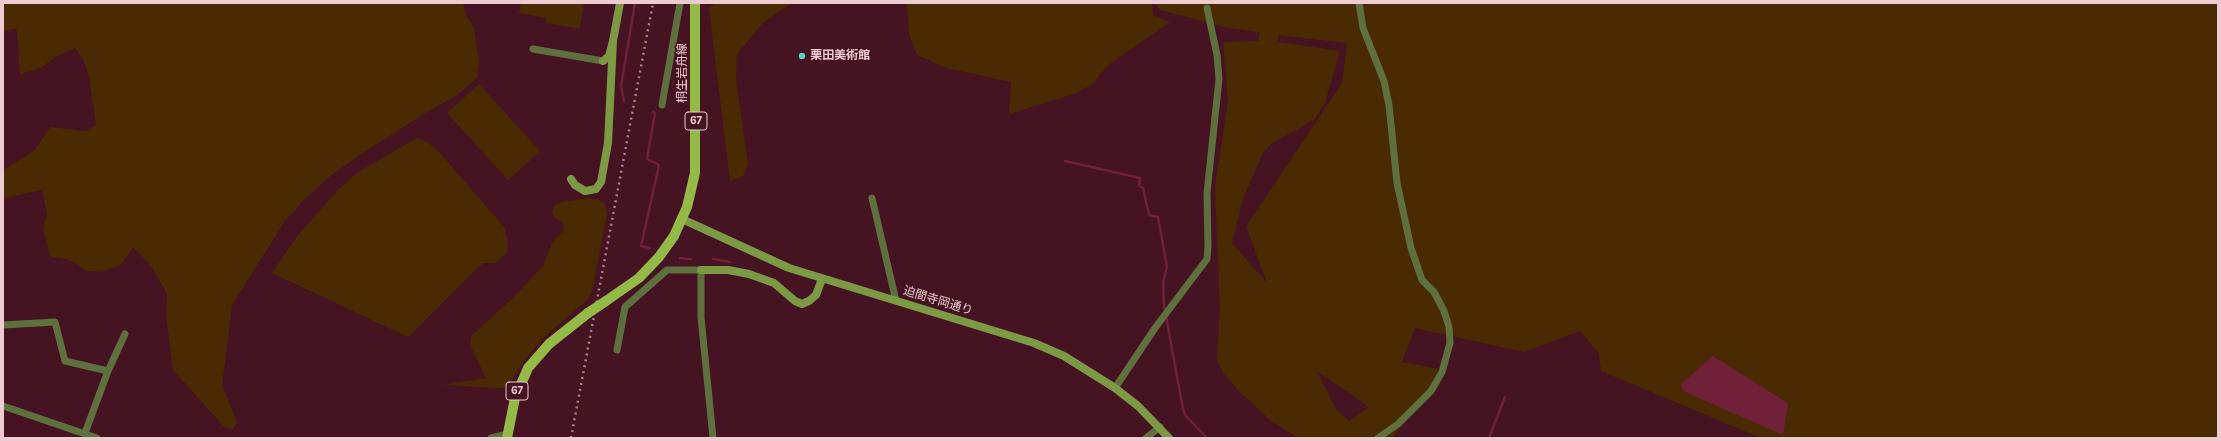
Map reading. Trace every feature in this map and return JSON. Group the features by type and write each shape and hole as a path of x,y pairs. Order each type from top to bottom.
{"main road":[{"name":"桐生岩舟線","path":"508,436 515,398 528,368 549,344 588,313 639,278 659,257 674,236 682,219 692,190 695,172 695,3"}],"street":[{"path":"533,49 604,61 609,56 620,3"},
{"path":"662,105 680,3"},
{"path":"1359,3 1363,28 1380,67 1386,93 1397,183 1411,248 1422,280 1434,292 1444,311 1449,327 1450,343 1442,372 1432,391 1398,424 1378,438"},
{"path":"1115,388 1155,328 1207,259 1207,193 1219,79 1207,8"},
{"path":"571,179 575,185 585,191 596,189 602,182 608,143 613,41"},
{"path":"872,198 896,301"},
{"name":"迫間寺岡通り","path":"682,219 752,252 822,278 1034,342 1088,369 1115,388 1160,427 1169,438"},
{"path":"617,350 625,307 667,270 728,270 749,274 774,283 795,301 802,304 809,301 816,295 822,278"},
{"path":"701,270 701,317 713,438"},
{"path":"3,325 55,322 65,361 108,371"},
{"path":"84,433 108,371 125,334"},
{"path":"3,406 97,438"},
{"path":"1146,438 1160,427"},
{"path":"491,438 508,436"}],"shaded area":[{"path":"3,3 463,3 466,15 474,28 479,62 477,78 456,96 427,112 330,176 305,199 285,221 232,305 222,385 237,422 233,429 225,428 173,370 166,315 167,294 151,266 133,247 121,265 101,272 86,271 70,260 50,256 43,229 47,214 42,190 3,198 3,170 35,150 50,127 85,131 96,125 89,76 83,59 75,48 55,57 41,68 20,74 17,31 16,29 3,31"},
{"path":"521,3 584,3 580,29 546,23 546,18 519,13"},
{"path":"716,3 792,3 763,23 737,54 736,80 748,164 743,176 730,181 709,8"},
{"path":"907,3 1152,3 1153,15 1170,22 1107,66 1094,83 1077,93 1009,114 1011,82 946,68 917,55 909,34"},
{"path":"1153,3 2218,3 2218,438 1761,438 1601,371 1599,353 1580,331 1524,352 1415,328 1402,362 1439,369 1422,400 1392,438 1299,438 1271,421 1239,391 1223,373 1217,359 1220,307 1215,186 1228,101 1223,42 1258,41 1260,32 1228,28 1161,10","holes":["1278,35 1347,43 1342,83 1246,226 1267,283 1232,243 1243,199 1263,153 1271,144 1314,120 1325,103 1340,51 1278,42","1318,372 1369,407 1349,421 1336,409"]},
{"path":"479,84 540,151 508,180 447,113"},
{"path":"417,138 429,143 439,152 505,228 508,245 507,253 496,263 483,263 408,337 272,273 298,235 338,190 358,172"},
{"path":"587,198 600,200 605,204 607,214 592,292 586,301 545,336 526,358 509,384 503,388 443,385 486,378 470,345 471,336 514,297 543,266 552,243 564,230 563,223 554,217 552,212 554,206 561,202"},
{"path":"1713,356 1786,402 1788,405 1783,435 1683,391 1681,384"}],"waterway":[{"path":"624,101 621,86 635,3"},
{"path":"650,248 641,246 659,165 647,159 655,113 653,112"},
{"path":"1065,161 1140,178 1139,186 1143,188 1149,215 1158,217 1167,267 1163,282 1164,305 1183,409 1185,415 1207,438"},
{"path":"680,258 691,259"},
{"path":"713,259 730,262"},
{"path":"1489,438 1505,397"}],"railway":[{"path":"571,438 653,3"}],"place":[{"name":"栗田美術館","path":"802,56"}]}
